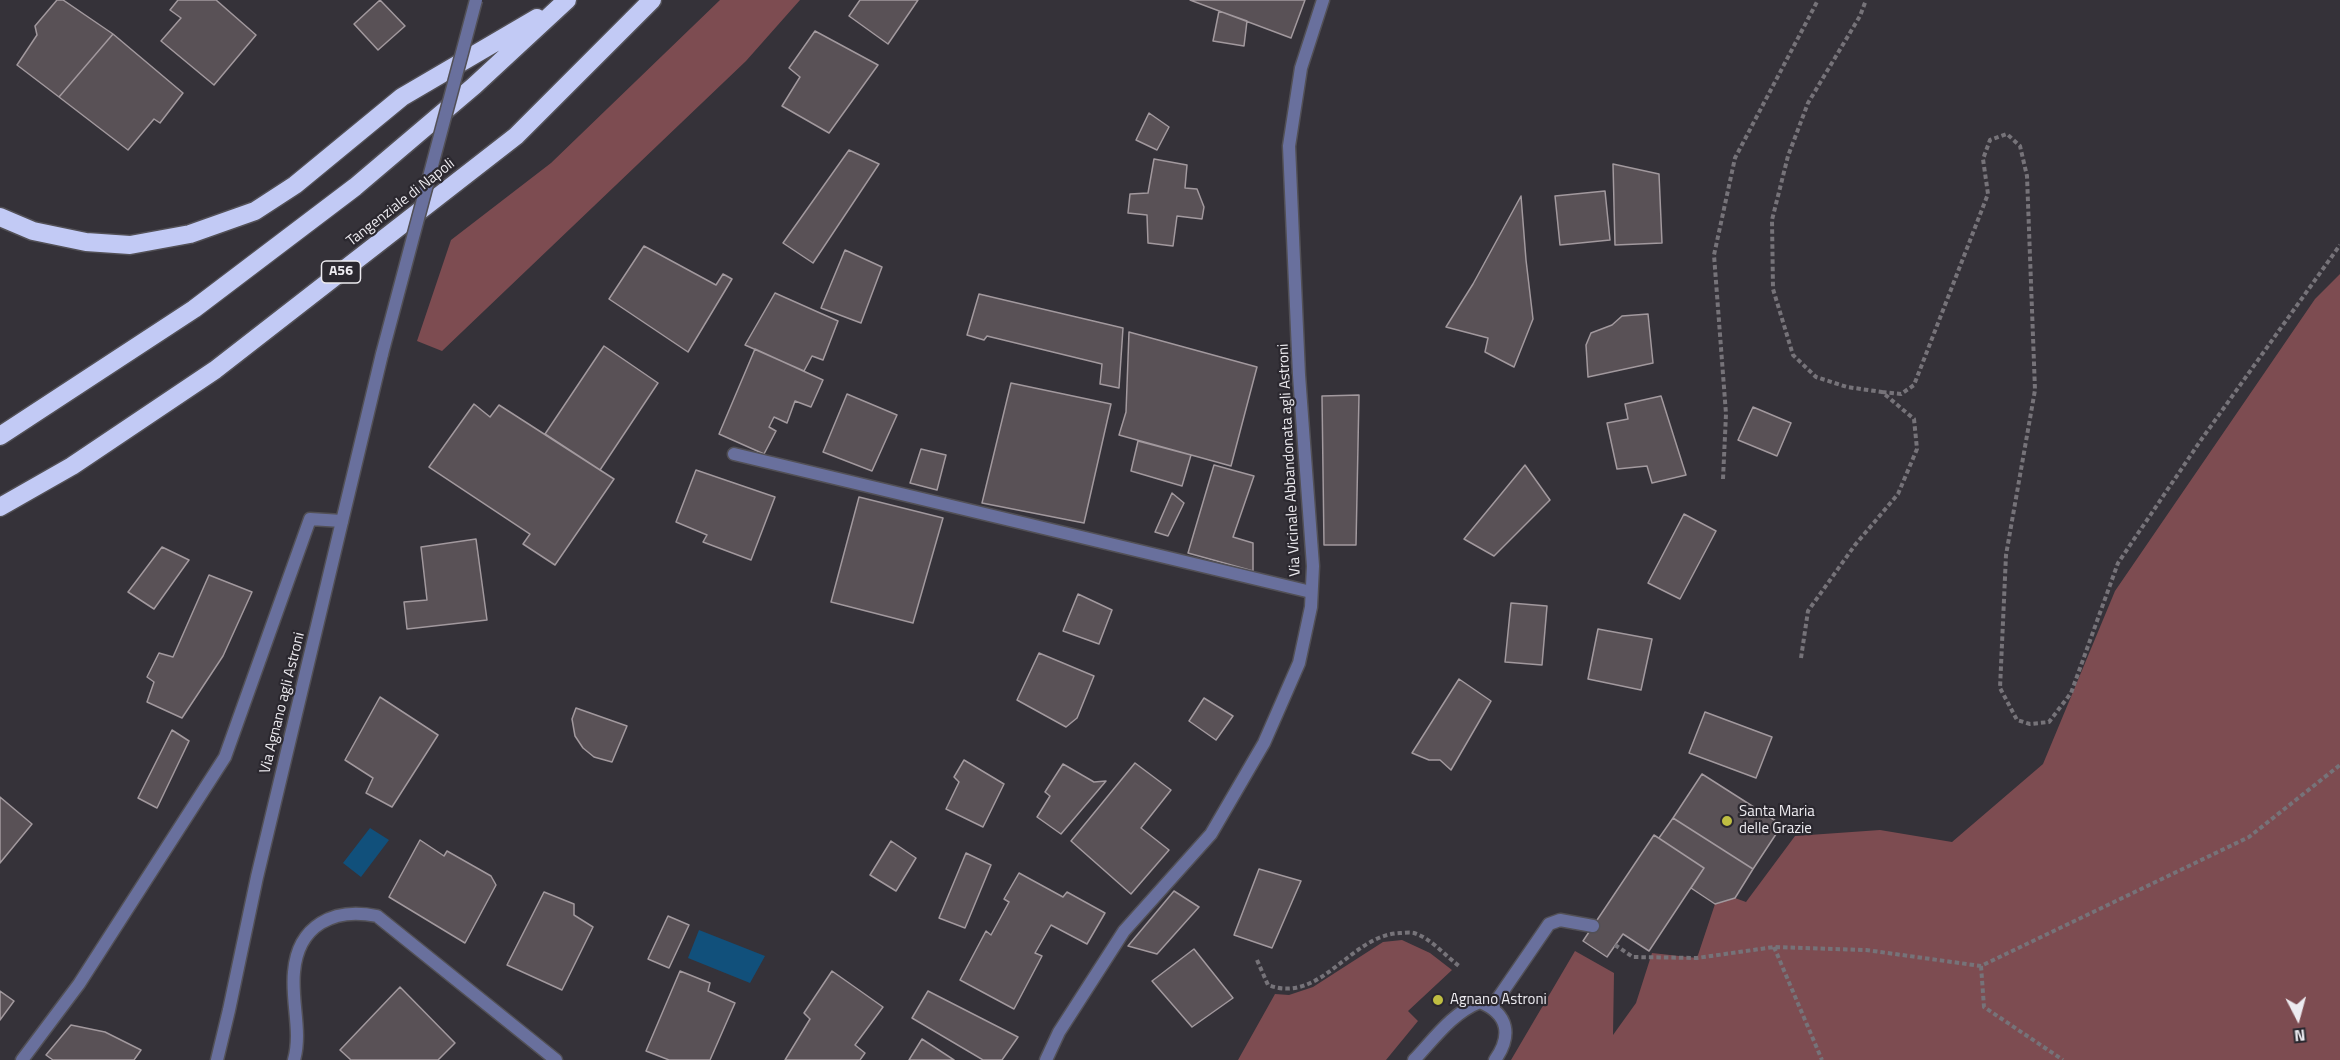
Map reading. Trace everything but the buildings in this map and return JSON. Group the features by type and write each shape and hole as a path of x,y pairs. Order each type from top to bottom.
{"highway":[{"path":"0,217 33,231 86,242 130,245 190,234 255,212 295,185 402,97 567,0"},
{"path":"0,436 25,422 194,309 355,187 474,86 567,0"},
{"name":"Tangenziale di Napoli","path":"0,507 72,466 215,370 253,341 516,136 652,0"}],"street":[{"name":"Via Agnano agli Astroni","path":"217,1060 256,877 382,354 476,0"},
{"name":"Via Vicinale Abbandonata agli Astroni","path":"1045,1058 1059,1032 1124,931 1211,834 1264,743 1299,663 1311,607 1313,566 1299,375 1289,146 1301,68 1323,0"},
{"path":"734,454 1311,592"},
{"path":"22,1060 79,984 225,757 310,519 342,521"},
{"path":"294,1060 298,1048 294,971 299,948 314,926 328,918 345,913 377,916 556,1060"},
{"path":"1492,1007 1550,924 1560,920 1593,926"},
{"path":"1414,1060 1454,1017 1480,1002 1492,1007 1505,1026 1505,1044 1495,1060"}],"path":[{"path":"1724,480 1726,414 1714,255 1736,158 1818,0"},
{"path":"1866,0 1860,16 1808,103 1788,156 1772,220 1773,289 1793,355 1816,377 1847,387 1901,393 1914,385 1988,194 1983,159 1990,140 2007,134 2020,146 2027,176 2035,390 2006,555 2000,688 2017,720 2030,724 2049,722 2071,693 2118,563 2201,440 2340,245"},
{"path":"1801,658 1808,611 1855,545 1898,494 1917,449 1914,419 1882,392"},
{"path":"1615,945 1633,957 1697,958 1774,947 1866,950 1981,966 2249,837 2340,765"},
{"path":"1257,960 1268,985 1282,990 1302,987 1387,934 1413,933 1431,943 1459,966"},
{"path":"1774,947 1822,1060"},
{"path":"1981,966 1984,1007 2063,1060"}],"shaded area":[{"path":"720,0 800,0 746,61 442,351 417,341 451,240 551,163"},
{"path":"2340,274 2340,1060 1511,1060 1575,951 1614,973 1613,1035 1636,1003 1652,953 1697,958 1715,904 1735,898 1746,902 1795,836 1880,830 1952,842 2043,764 2115,591 2315,299"},
{"path":"1402,940 1430,953 1452,970 1408,1011 1418,1021 1386,1060 1238,1060 1275,994 1289,995 1313,987 1383,942"}],"water":[{"path":"370,828 389,840 361,877 343,863"},
{"path":"699,930 765,956 750,983 688,958"}],"place":[{"name":"Santa Maria delle Grazie","path":"1727,821"},
{"name":"Agnano Astroni","path":"1438,1000"}]}
